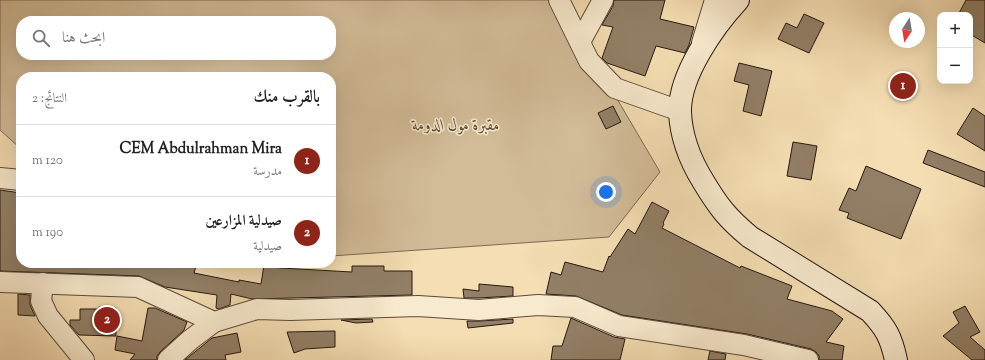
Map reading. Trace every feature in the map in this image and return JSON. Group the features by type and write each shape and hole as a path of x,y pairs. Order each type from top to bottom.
{"main road":[{"path":"738,0 701,49 684,88 680,111 682,131 688,152 698,174 720,208 733,223 750,237 870,311 883,325 892,344 896,360"}],"street":[{"path":"559,0 589,61 615,88 680,111"},
{"path":"580,42 603,0"},
{"path":"701,49 715,0"},
{"path":"0,178 16,180"},
{"path":"0,282 138,287 214,322"},
{"path":"43,283 41,301 48,316 84,360"},
{"path":"168,360 190,340 214,322 257,308 290,310 418,306 479,310 538,305 575,307 619,326 744,345 808,360"}],"green space":[{"name":"مقبرة مول الدومة","path":"0,0 559,0 660,172 609,237 336,256 336,72 16,72 16,144 0,130"}],"building":[{"path":"614,0 665,0 660,19 694,27 685,53 656,46 645,76 607,63 602,58 613,27 602,25 613,6"},
{"path":"966,0 985,0 985,43 973,36 973,12 960,12"},
{"path":"804,14 824,23 809,53 778,39 786,23 797,28"},
{"path":"739,63 772,71 761,116 743,111 749,85 734,81"},
{"path":"613,106 621,122 606,129 598,113"},
{"path":"973,108 985,116 985,151 957,134"},
{"path":"793,142 817,146 811,180 787,176"},
{"path":"928,150 985,172 985,187 923,163"},
{"path":"866,166 921,189 901,239 847,218 849,213 839,210 849,188 856,191"},
{"path":"0,190 16,192 16,268 196,268 194,273 239,282 239,280 261,284 264,268 352,272 352,266 384,266 384,271 412,271 412,295 252,299 231,294 230,305 219,309 216,308 217,295 165,287 139,276 0,271"},
{"path":"652,202 669,211 662,228 740,268 741,266 792,286 787,299 832,311 843,319 826,342 844,346 842,360 819,360 819,356 811,349 747,334 622,315 576,296 546,294 551,272 561,275 565,262 603,272 609,256 610,257 628,229 635,234"},
{"path":"479,284 513,287 513,296 464,298 463,289 479,291"},
{"path":"18,294 30,295 30,305 35,316 18,315"},
{"path":"965,306 980,332 970,337 985,350 985,360 972,360 943,336 959,323 953,312"},
{"path":"99,307 116,308 116,336 79,335 70,325 70,320 80,320 80,309 99,309"},
{"path":"148,308 155,308 187,322 184,330 160,352 157,356 157,360 130,360 135,354 115,350 117,336 142,341"},
{"path":"571,318 614,337 625,339 620,360 551,360 553,346 562,346"},
{"path":"372,319 373,322 356,323 341,320"},
{"path":"513,319 513,323 468,328 467,321 480,321"},
{"path":"335,331 335,347 305,349 294,353 287,332"},
{"path":"237,333 241,352 225,355 226,360 185,360 212,338"},
{"path":"710,351 726,354 725,360 708,360"}],"place":[{"name":"CEM Abdulrahman Mira","path":"903,86"},
{"name":"صيدلية المزارعين","path":"107,320"}]}
